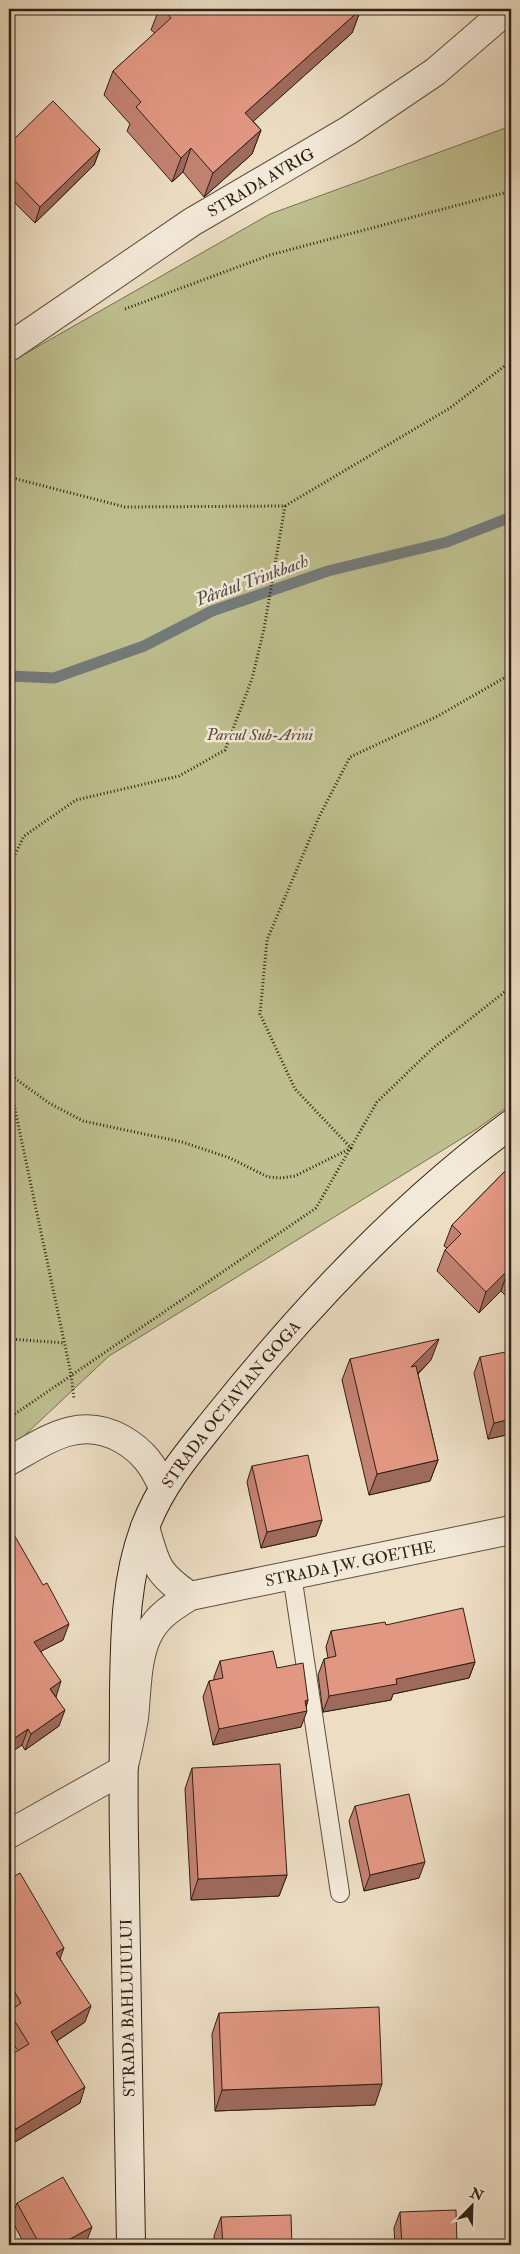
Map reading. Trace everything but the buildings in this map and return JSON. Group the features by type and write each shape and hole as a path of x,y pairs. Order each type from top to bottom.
{"street":[{"name":"STRADA AVRIG","path":"9,347 192,222 349,130 435,72 508,9"},
{"name":"STRADA OCTAVIAN GOGA","path":"123,1770 126,1617 132,1576 145,1527 163,1488 239,1390 317,1302 400,1217 482,1146 511,1124"},
{"path":"9,1460 52,1437 72,1430 88,1428 102,1430 132,1445 148,1458 163,1488"},
{"path":"145,1527 159,1570 169,1582 190,1596"},
{"name":"STRADA J.W. GOETHE","path":"123,1770 133,1720 142,1654 149,1632 162,1616 190,1596 511,1530"},
{"path":"9,1834 123,1770"},
{"name":"STRADA BAHLUIULUI","path":"123,1770 131,2245"}],"lane":[{"path":"292,1575 340,1893"}],"path":[{"path":"121,311 270,255 511,191"},
{"path":"9,477 125,507 285,506 450,408 511,361"},
{"path":"9,867 24,836 76,800 179,776 225,750 252,679 264,629 285,506"},
{"path":"351,1148 295,1089 260,1014 267,940 319,816 350,757 438,716 511,674"},
{"path":"9,1418 316,1208 377,1102 433,1048 511,987"},
{"path":"9,1074 48,1103 83,1121 182,1142 230,1158 268,1176 281,1178 295,1176 351,1148"},
{"path":"9,1081 71,1374 74,1401"},
{"path":"9,1339 64,1343"}],"green space":[{"name":"Parcul Sub-Arini","path":"511,126 511,1104 477,1129 109,1356 9,1450 9,363 270,214"}],"waterway":[{"name":"Pârâul Trinkbach","path":"9,676 54,678 144,646 212,611 328,571 447,542 511,517"}]}
